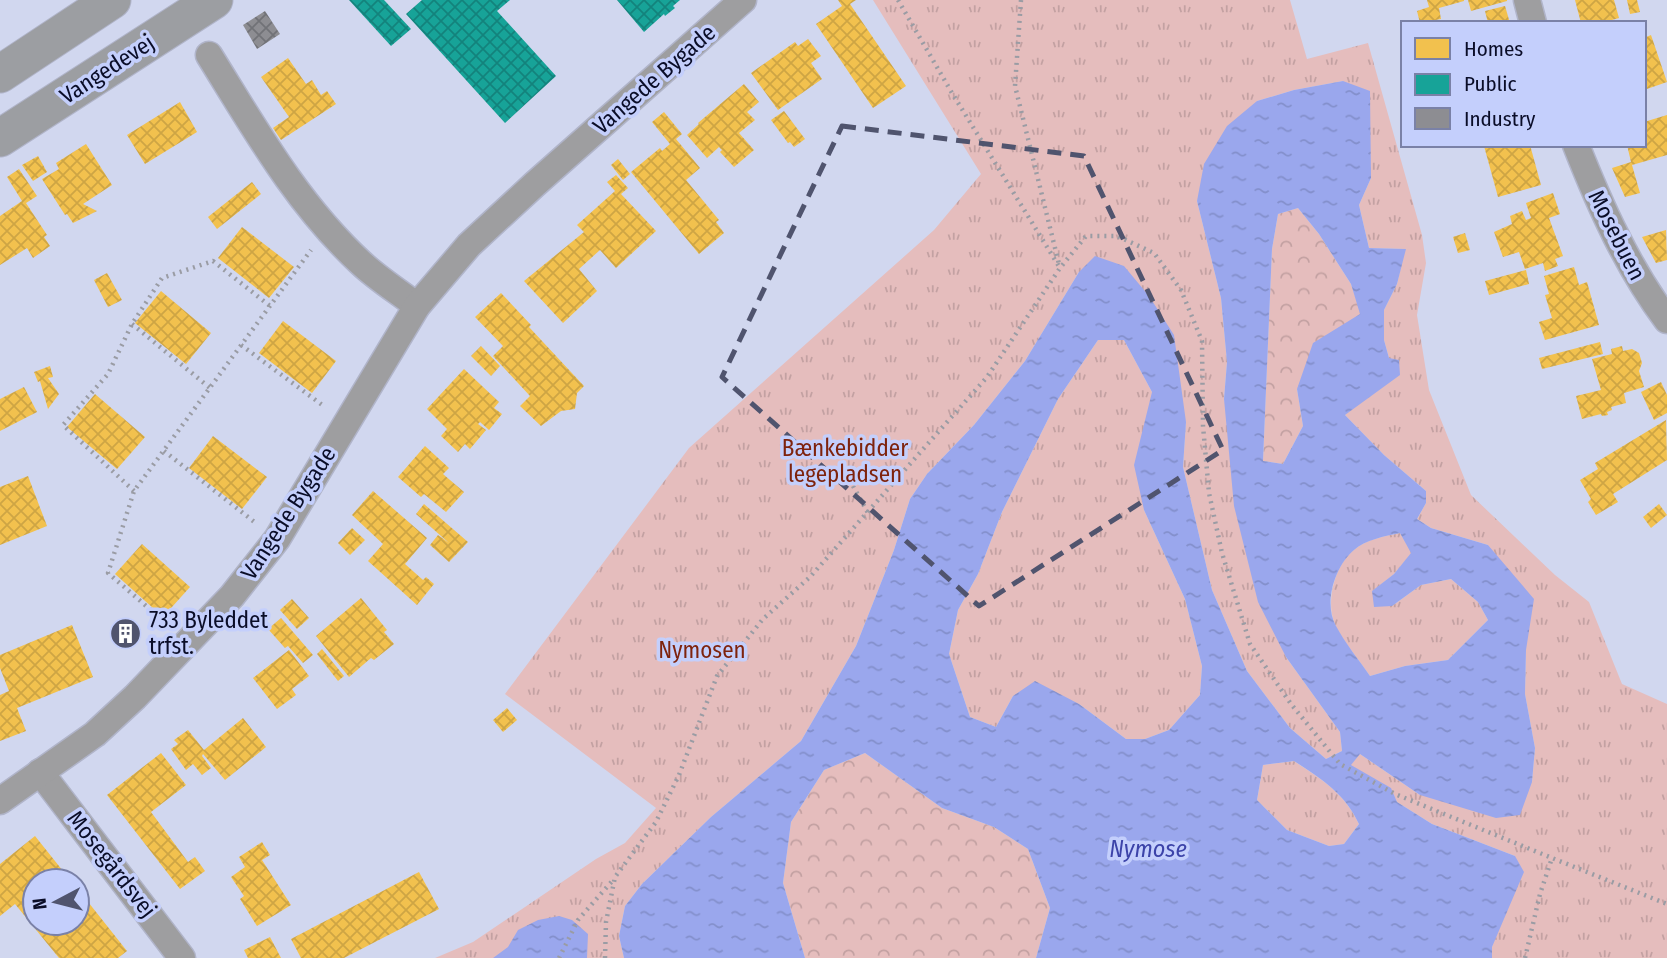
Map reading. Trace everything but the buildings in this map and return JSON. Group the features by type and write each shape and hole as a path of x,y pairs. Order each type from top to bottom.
{"street":[{"path":"0,74 112,0"},
{"name":"Vangede Bygade","path":"0,801 95,734 189,643 232,596 277,539 417,306 469,245 743,0"},
{"path":"1527,0 1532,21"},
{"name":"Vangedevej","path":"0,138 210,1"},
{"path":"209,55 280,170 327,228 362,264 417,306"},
{"name":"Mosebuen","path":"1577,147 1592,186 1646,291 1667,320"},
{"name":"Mosegårdsvej","path":"40,772 182,958"}],"path":[{"path":"898,0 1060,268"},
{"path":"1021,0 1014,86 1060,268"},
{"path":"189,643 107,573 134,491 327,228"},
{"path":"559,958 578,920 615,877 656,822 678,775 717,676 762,619 810,577 987,377 1060,268 1086,236 1116,236 1154,253 1181,290 1202,341 1203,426 1209,493 1222,553 1251,644 1291,704 1340,764 1395,794 1667,904"},
{"path":"134,491 63,425 108,374 132,324 162,278 214,261 270,306"},
{"path":"132,324 210,388"},
{"path":"242,345 346,423"},
{"path":"164,451 277,539"},
{"path":"853,486 868,513"},
{"path":"1525,958 1540,894 1552,858"},
{"path":"605,958 606,922 615,877"}],"highlighted area":[{"path":"842,126 1084,156 1223,450 979,606 722,377"}],"green space":[{"name":"Nymosen","path":"873,0 1290,0 1307,59 1368,43 1422,235 1426,263 1417,315 1429,390 1471,495 1555,575 1589,602 1622,684 1667,704 1667,958 1492,958 1492,947 1515,856 1432,824 1397,802 1390,788 1350,765 1360,754 1420,795 1532,782 1535,748 1525,694 1526,650 1488,545 1431,528 1417,519 1426,503 1426,491 1384,455 1345,415 1389,358 1384,340 1384,310 1397,284 1405,249 1369,248 1359,205 1371,178 1343,81 1294,90 1257,101 1197,201 1221,298 1227,362 1224,399 1286,657 1340,732 1342,751 1326,759 1290,728 1247,671 1212,590 1183,467 1186,422 1079,272 1025,361 974,425 927,474 910,499 894,550 856,646 801,741 711,817 642,884 625,906 619,936 624,958 435,958 473,942 596,859 625,843 656,808 505,694 689,448 934,230 981,174"},
{"path":"1298,208 1319,234 1351,284 1361,314 1350,322 1297,389 1303,426 1283,464 1263,461 1272,249 1278,214"},
{"path":"1098,340 1124,340 1152,392 1144,510 1185,599 1202,666 1200,695 1169,730 1145,739 1126,739 1079,704 1013,696 996,727 970,717 949,654 958,610 978,574 1002,512 1058,399"},
{"path":"1400,533 1412,553 1394,574 1373,591 1392,606 1421,585 1451,579 1478,602 1488,620 1448,660 1405,666 1370,676 1334,622 1331,603 1334,582 1342,564 1355,549 1371,540"},
{"path":"865,753 942,808 994,827 1028,849 1050,908 1036,958 805,958 783,883 791,822 824,770"},
{"path":"1294,761 1332,788 1353,813 1359,824 1344,844 1329,846 1287,830 1257,800 1263,765"}],"water":[{"name":"Nymose","path":"1343,81 1370,91 1371,178 1359,205 1369,248 1406,249 1397,284 1384,310 1384,340 1389,358 1399,360 1400,375 1345,415 1384,455 1426,491 1426,503 1417,519 1431,528 1488,545 1534,599 1526,650 1525,694 1535,748 1532,782 1520,815 1496,818 1420,795 1360,754 1351,765 1391,788 1397,802 1432,824 1515,856 1524,872 1492,947 1492,958 1036,958 1050,908 1028,849 994,827 942,808 865,753 824,770 791,822 783,883 805,958 624,958 619,936 625,906 642,884 711,817 801,741 856,646 894,550 910,499 927,474 974,425 1025,361 1079,272 1095,256 1124,266 1149,296 1174,335 1186,422 1183,467 1212,590 1247,671 1290,728 1326,759 1342,751 1340,732 1286,657 1258,602 1234,506 1224,399 1227,362 1221,298 1197,201 1204,164 1227,126 1257,101 1294,90","holes":["1298,208 1319,234 1351,284 1360,314 1313,343 1297,389 1303,426 1283,464 1263,461 1272,249 1278,214","1098,340 1124,340 1152,392 1134,465 1144,510 1185,599 1202,666 1200,695 1169,730 1145,739 1126,739 1079,704 1035,681 1013,696 996,727 970,717 949,654 958,610 978,574 1002,512 1058,399","1400,533 1411,553 1394,574 1372,591 1374,607 1392,606 1421,585 1451,579 1478,602 1488,620 1448,660 1405,666 1370,676 1336,626 1332,617 1331,596 1341,565 1354,550 1382,537","1294,761 1340,796 1359,824 1344,844 1329,846 1287,830 1257,800 1263,765"]},
{"path":"559,916 572,920 588,934 587,958 493,958 508,947 518,930 538,920"}],"place":[{"name":"733 Byleddet trfst.","path":"126,633"}],"park label":[{"name":"Bænkebidder legepladsen","path":"845,461"}]}
